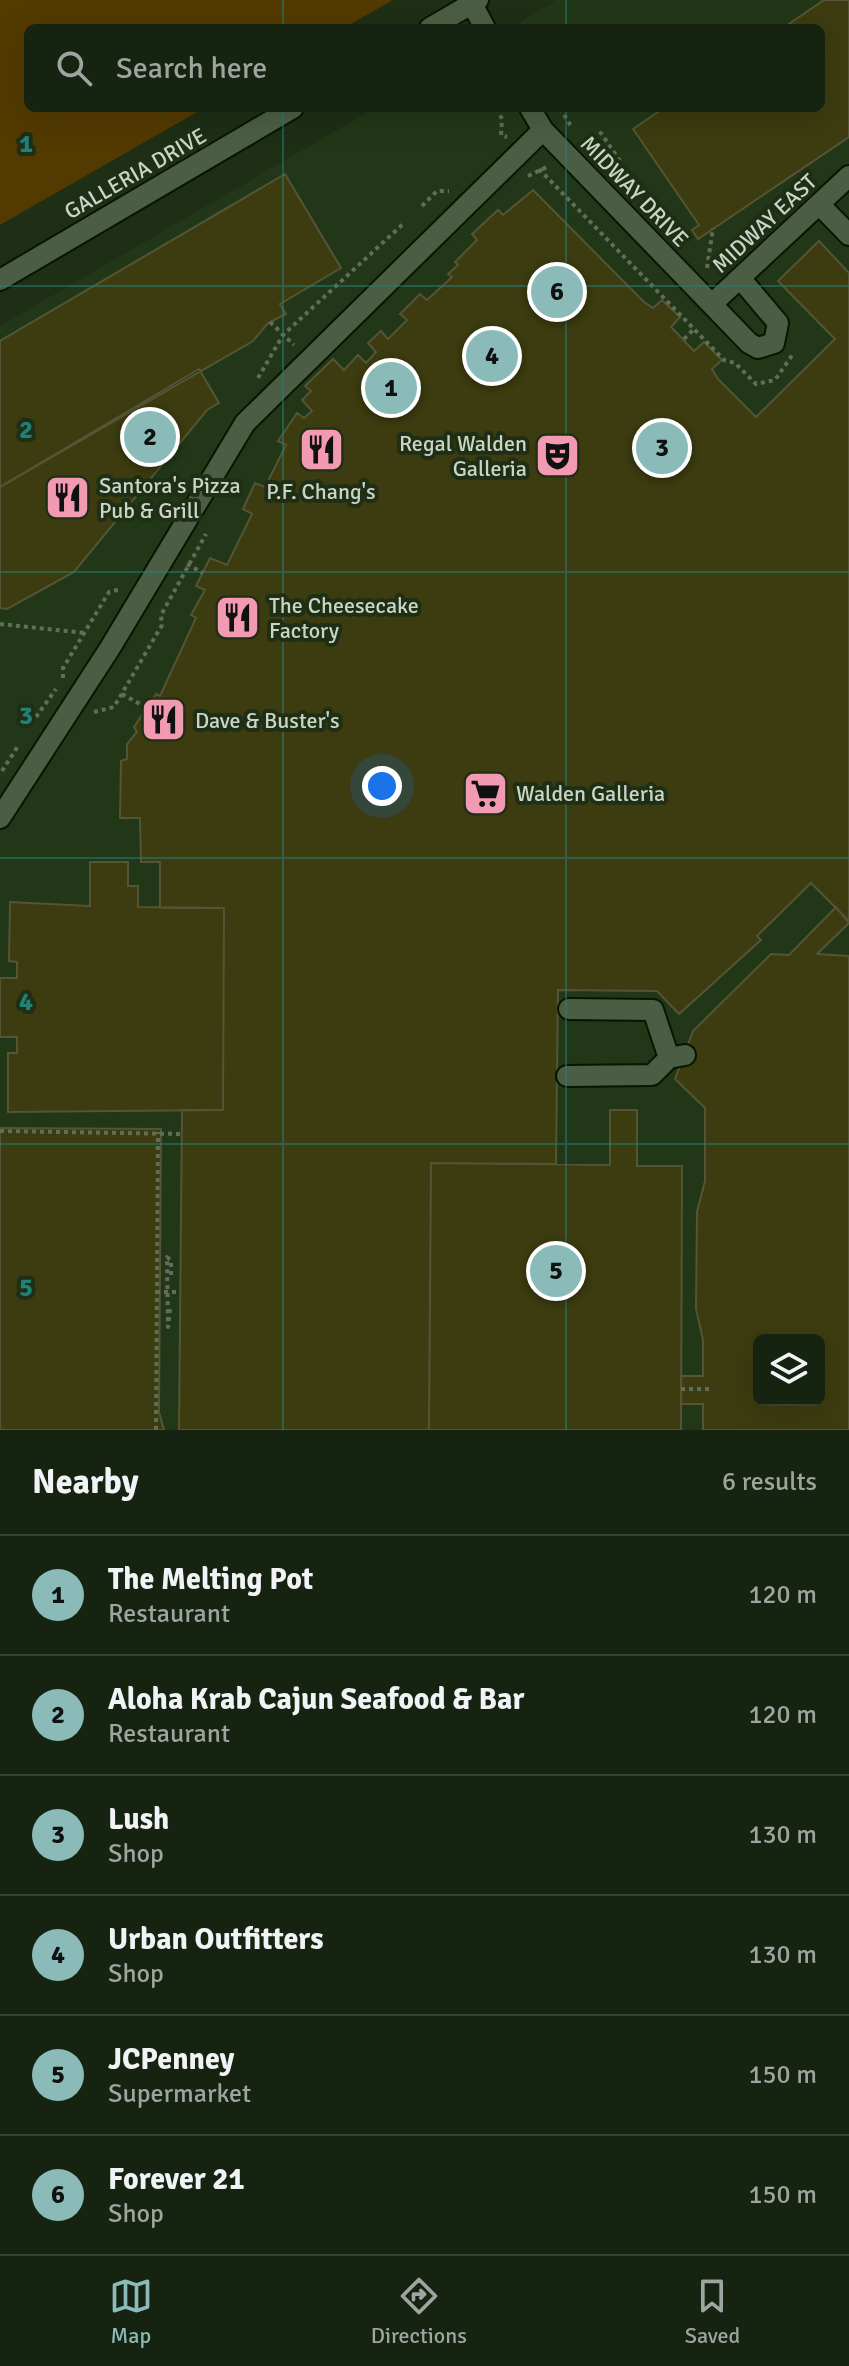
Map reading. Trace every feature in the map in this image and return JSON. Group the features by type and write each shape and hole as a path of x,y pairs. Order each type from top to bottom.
{"street":[{"path":"437,24 475,2 483,24"},
{"name":"GALLERIA DRIVE","path":"0,280 286,112"},
{"name":"MIDWAY DRIVE","path":"532,112 543,130 749,343 758,348 774,343 778,323 740,278"},
{"path":"0,818 8,793 110,648 245,423 543,130"},
{"name":"MIDWAY EAST","path":"712,304 849,176"},
{"path":"819,204 849,235"},
{"path":"567,1076 652,1075 677,1056 653,1010 569,1009"}],"path":[{"path":"499,112 502,119 499,141"},
{"path":"562,112 575,132"},
{"path":"581,138 587,145 601,133 622,164"},
{"path":"501,135 509,138"},
{"path":"518,186 528,176 551,165"},
{"path":"422,206 437,191 450,191 460,181"},
{"path":"707,268 713,228"},
{"path":"270,322 299,350"},
{"path":"684,339 694,329"},
{"path":"87,722 95,711 114,707 162,625 161,615 209,529"},
{"path":"178,559 203,573"},
{"path":"0,624 85,633"},
{"path":"122,694 147,708"},
{"path":"2,771 18,746"},
{"path":"0,1131 182,1134"},
{"path":"156,1430 158,1132"},
{"path":"168,1276 165,1292 168,1308"},
{"path":"156,1292 180,1292"},
{"path":"148,1303 156,1303"},
{"path":"681,1389 709,1389"}],"shaded area":[{"path":"0,0 393,0 351,24 24,24 24,112 197,112 0,225"},
{"path":"557,0 849,0 849,1430 0,1430 0,326 368,112 825,112 825,24 517,24"}],"building":[{"path":"824,0 849,0 849,137 698,239 692,230 699,225 633,129 658,112 825,112 825,24 789,24"},
{"path":"285,174 341,268 280,304 286,314 268,323 253,341 0,487 0,341"},
{"name":"Walden Galleria","path":"533,190 644,302 653,308 662,300 680,317 671,327 694,351 704,342 722,360 712,369 756,417 835,339 778,281 819,241 849,273 849,921 811,883 757,936 761,940 679,1014 657,991 558,990 556,1164 431,1163 429,1430 179,1430 182,1110 223,1110 224,908 160,908 160,862 141,862 140,818 120,818 121,761 127,759 127,744 137,732 134,727 156,694 160,696 196,618 191,615 205,590 196,586 210,558 227,565 252,514 243,509 255,483 265,487 286,445 278,441 297,413 304,418 312,411 302,400 311,391 305,386 333,359 344,370 358,355 366,363 376,352 368,343 381,331 388,339 407,320 400,314 420,294 427,300 452,277 448,274 458,265 455,262 477,240 472,234 498,210 503,215"},
{"path":"199,369 219,403 207,410 74,572 7,609 0,608 0,487"},
{"path":"90,862 128,862 128,886 138,886 138,907 224,908 223,1110 8,1112 8,1053 17,1053 17,1037 0,1037 0,978 17,978 17,962 9,961 10,902 90,906"},
{"path":"836,907 849,923 817,954 849,956 849,1430 703,1430 703,1404 681,1404 681,1376 703,1376 703,1340 696,1309 697,1212 705,1181 705,1108 675,1079 693,1031 771,954 789,955"},
{"path":"610,1110 637,1110 637,1166 682,1166 681,1430 429,1430 431,1163 610,1165"},
{"path":"0,1128 161,1129 159,1412 164,1430 0,1430"}],"place":[{"name":"Forever 21","path":"557,292"},
{"name":"Urban Outfitters","path":"492,356"},
{"name":"The Melting Pot","path":"391,388"},
{"name":"Aloha Krab Cajun Seafood & Bar","path":"150,437"},
{"name":"Lush","path":"662,448"},
{"name":"P.F. Chang's","path":"321,450"},
{"name":"Regal Walden Galleria","path":"558,456"},
{"name":"Santora's Pizza Pub & Grill","path":"68,498"},
{"name":"The Cheesecake Factory","path":"238,618"},
{"name":"Dave & Buster's","path":"164,720"},
{"name":"Walden Galleria","path":"485,793"},
{"name":"JCPenney","path":"556,1271"}]}
